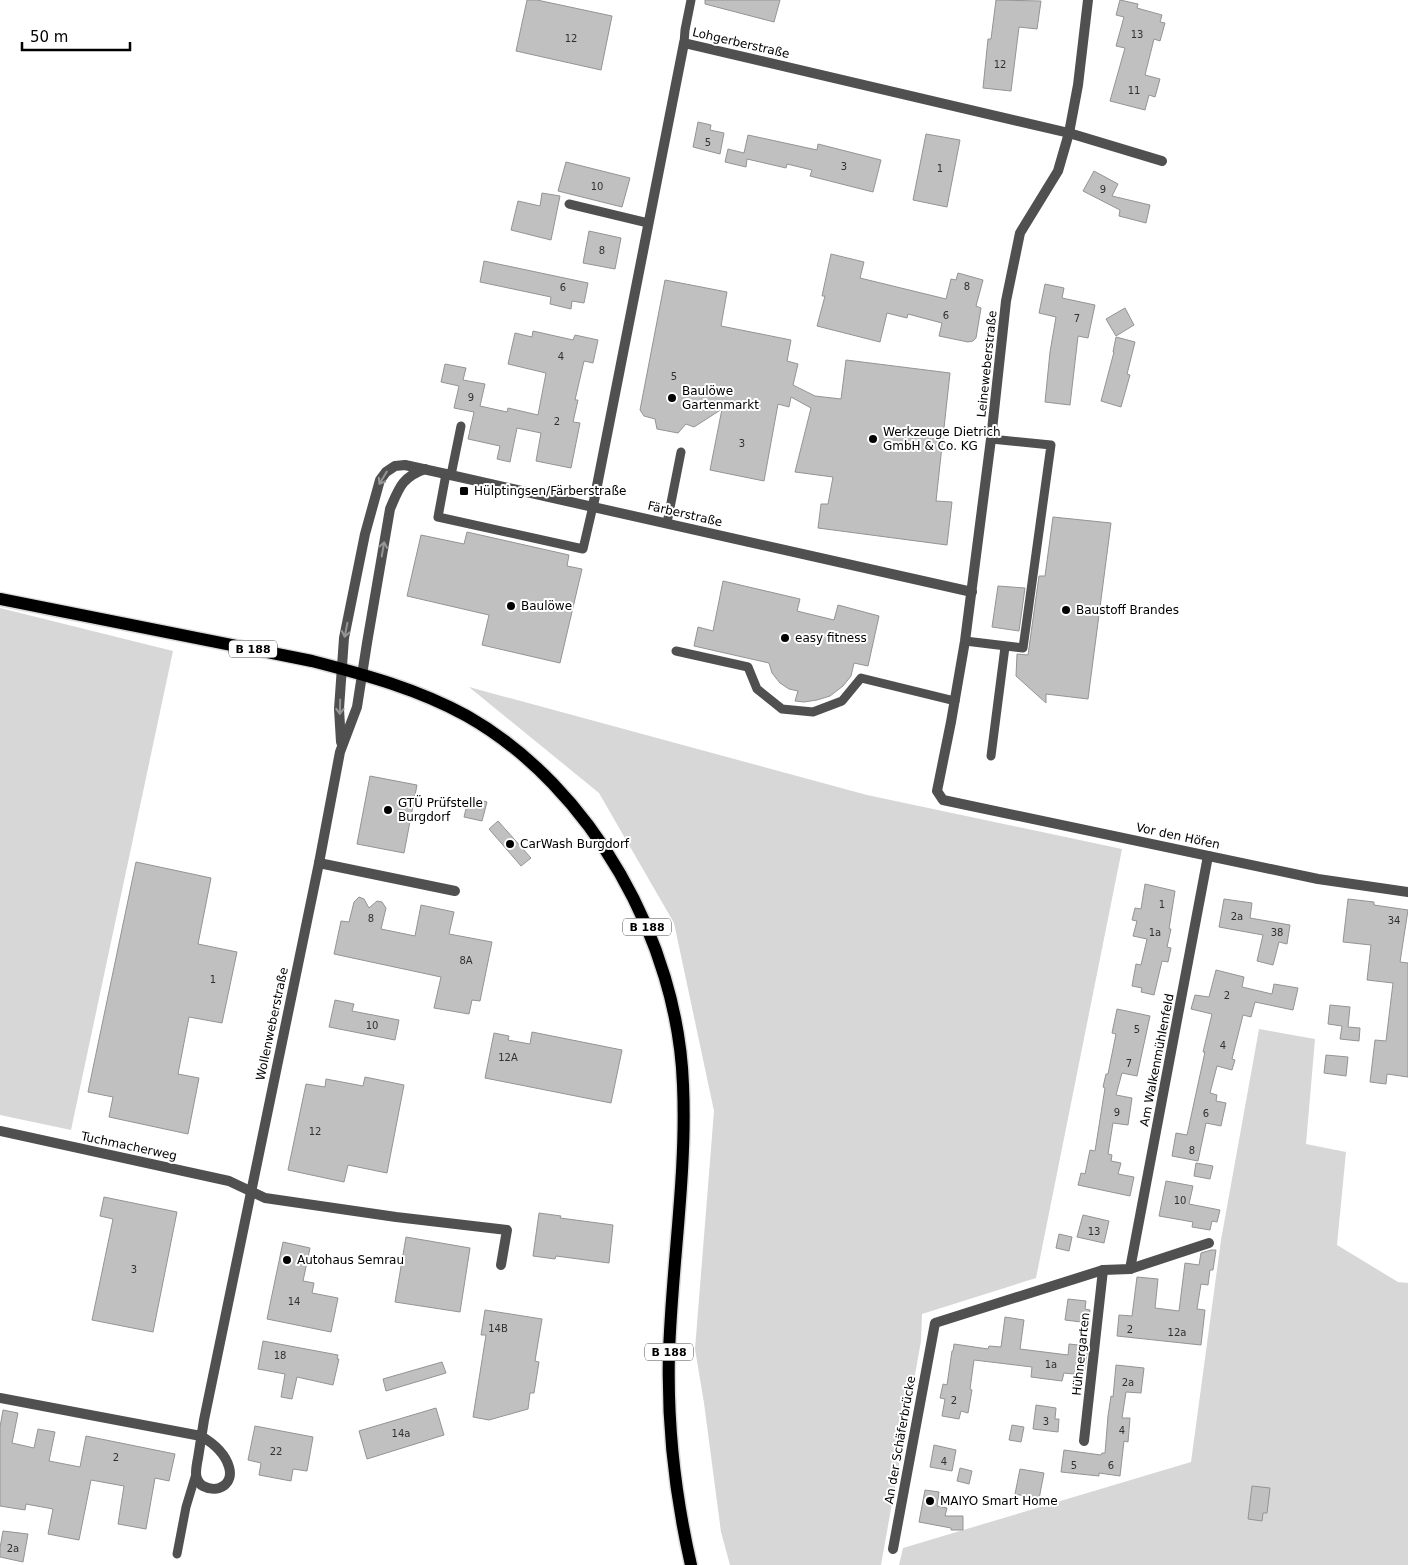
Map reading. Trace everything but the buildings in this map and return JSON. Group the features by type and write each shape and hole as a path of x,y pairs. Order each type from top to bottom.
{"main road":[{"name":"B 188","path":"0,599 165,631 342,669 431,698 469,718 504,741 542,774 581,817 614,864 642,914 662,968 676,1024 683,1081 684,1147 669,1351 669,1414 679,1507 691,1565"}],"street":[{"name":"Leineweberstraße","path":"944,800 937,791 955,702 972,592 1006,301 1020,233 1058,171 1070,133 1088,0"},
{"name":"Lohgerberstraße","path":"593,506 684,43 1070,133 1162,161"},
{"name":"Färberstraße","path":"342,669 345,631 365,534 380,480 386,472 395,466 405,465 449,474 972,592"},
{"name":"Wollenweberstraße","path":"196,1474 201,1436 319,863 341,746 357,707 366,643 390,509 406,480 412,474 425,470"},
{"name":"Wollenweberstraße","path":"341,746 342,669"},
{"name":"Vor den Höfen","path":"944,800 1318,879 1408,892"},
{"name":"Am Walkenmühlenfeld","path":"1130,1269 1208,856"},
{"path":"319,863 455,891"},
{"name":"Tuchmacherweg","path":"0,1130 229,1181 250,1191"},
{"path":"250,1191 265,1198 396,1217 507,1230 501,1264"},
{"path":"1103,1270 1130,1269 1210,1243"},
{"name":"An der Schäferbrücke","path":"893,1549 935,1323 1103,1270"},
{"name":"Hühnergarten","path":"1084,1441 1103,1270"},
{"path":"0,1398 201,1436 215,1445 224,1456 229,1468 228,1478 224,1486 218,1489 210,1489 200,1484 196,1474"}],"lane":[{"path":"684,43 691,0"},
{"path":"569,204 648,223"},
{"path":"461,426 438,516 583,549 593,506"},
{"path":"965,641 1023,648 1051,444 991,439"},
{"path":"667,523 681,452"},
{"path":"991,756 1005,646"},
{"path":"676,651 748,667 757,689 782,709 813,712 842,701 861,678 955,702"},
{"path":"177,1554 186,1507 196,1474"}],"shaded area":[{"path":"0,608 173,651 71,1130 0,1115"},
{"path":"469,687 867,795 1122,849 1036,1278 922,1314 921,1341 881,1565 730,1565 721,1532 695,1349 714,1111 674,923 599,793"},
{"path":"1259,1029 1315,1039 1306,1144 1346,1152 1337,1245 1398,1282 1408,1283 1408,1565 899,1565 903,1548 1191,1462 1221,1240"}],"place":[{"name":"Baulöwe Gartenmarkt","path":"672,398"},
{"name":"Werkzeuge Dietrich GmbH & Co. KG","path":"873,439"},
{"name":"Hülptingsen/Färberstraße","path":"464,491"},
{"name":"Baulöwe","path":"511,606"},
{"name":"Baustoff Brandes","path":"1066,610"},
{"name":"easy fitness","path":"785,638"},
{"name":"GTÜ Prüfstelle Burgdorf","path":"388,810"},
{"name":"CarWash Burgdorf","path":"510,844"},
{"name":"Autohaus Semrau","path":"287,1260"},
{"name":"MAIYO Smart Home","path":"930,1501"}]}
